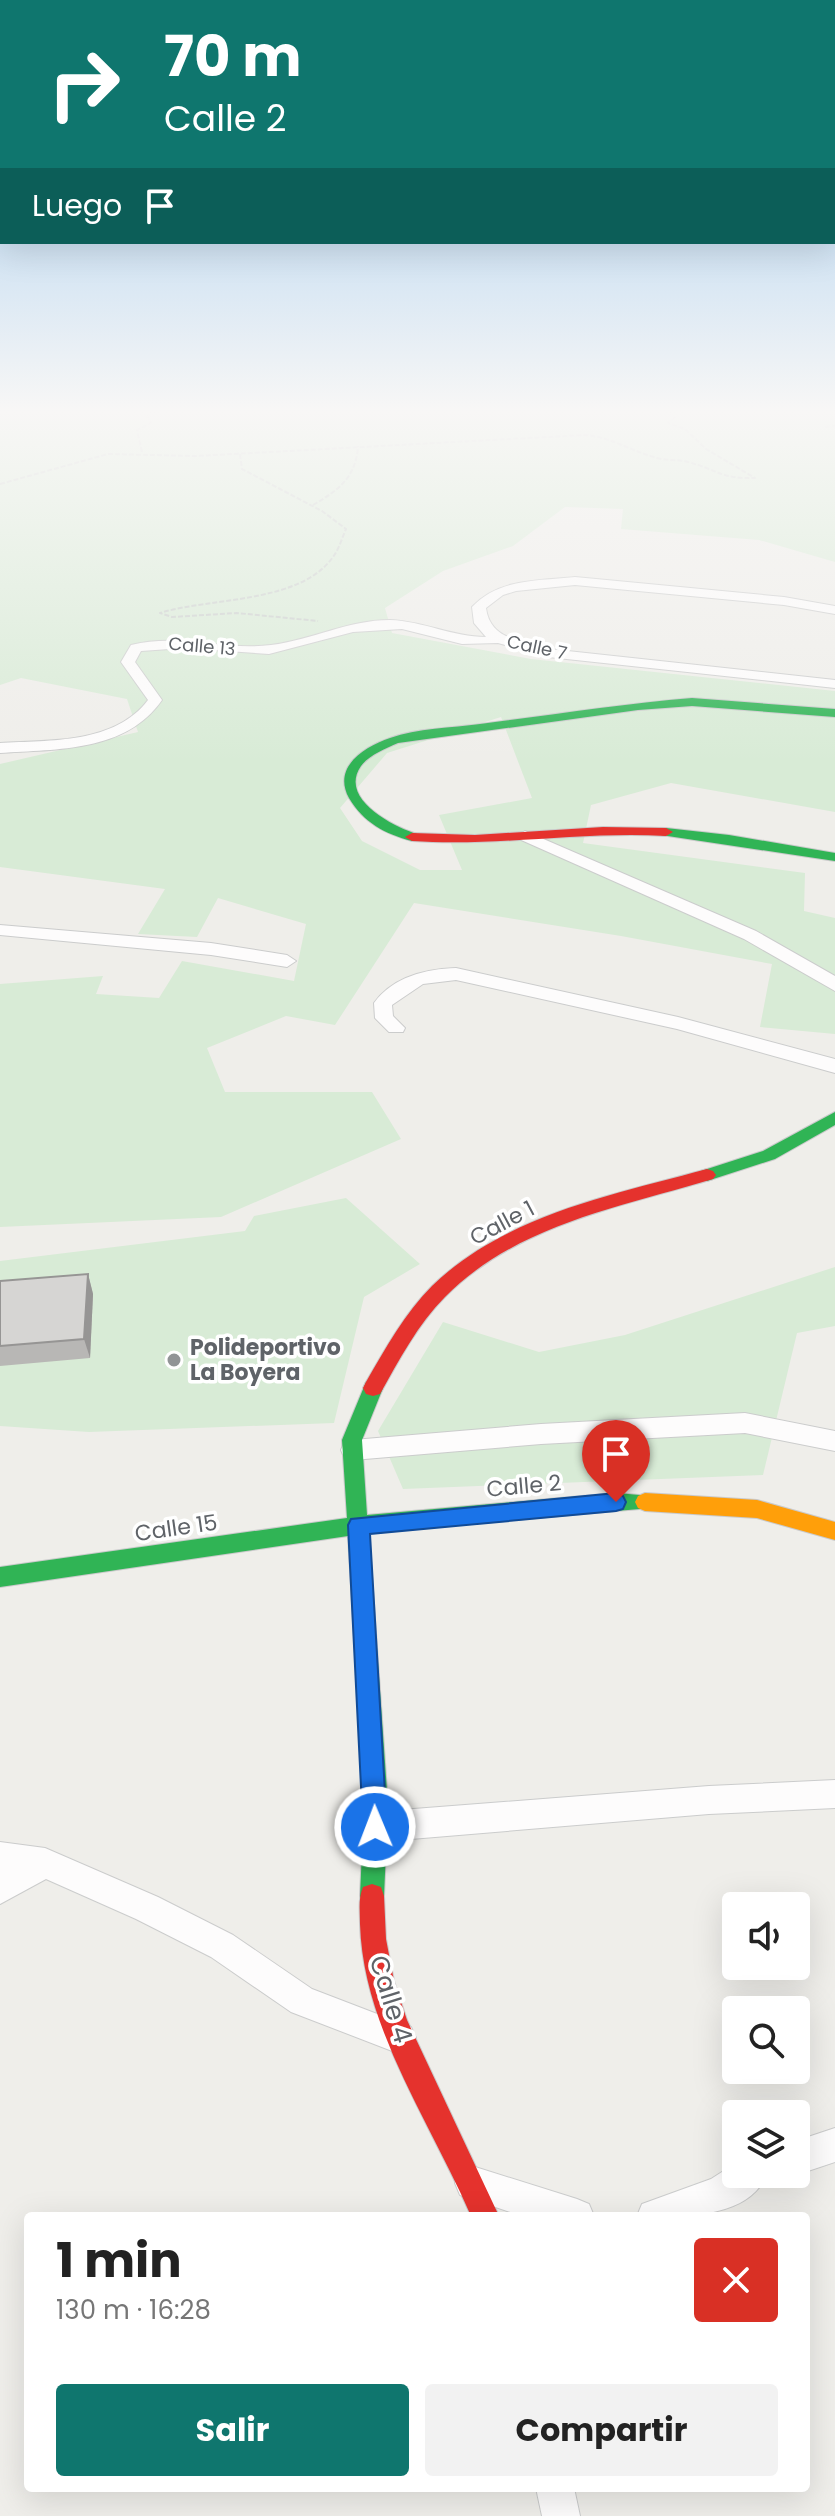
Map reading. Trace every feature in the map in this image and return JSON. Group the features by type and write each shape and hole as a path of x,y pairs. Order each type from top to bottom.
{"street":[{"name":"Calle 7","path":"835,610 784,601 575,581 536,583 498,592 479,607 481,623 498,639 548,653 835,684"},
{"name":"Calle 13","path":"0,748 97,737 128,728 147,715 155,700 152,691 140,681 128,662 136,648 156,642 188,641 268,650 367,625 424,629 472,641 498,639"},
{"path":"835,713 721,703 638,706 395,740 368,752 352,769 349,783 360,805 383,827 414,838 525,836 632,829 729,839 835,857"},
{"path":"525,836 738,930 814,970 835,985"},
{"path":"0,930 211,949 287,961"},
{"path":"396,1028 384,1018 383,1003 396,990 429,974 456,974 678,1023 835,1066"},
{"name":"Calle 1","path":"359,1525 353,1450 357,1416 411,1325 442,1288 480,1261 557,1221 760,1160 812,1135 835,1118"},
{"path":"353,1450 541,1434 745,1423 835,1441"},
{"name":"Calle 2","path":"359,1525 616,1502 676,1502 757,1509 835,1531"},
{"name":"Calle 15","path":"0,1577 359,1525"},
{"name":"Calle 4","path":"359,1525 375,1827 371,1907 378,1972 400,2038 483,2212"},
{"path":"375,1827 709,1800 835,1794"},
{"path":"0,1857 45,1863 222,1946 302,2001 400,2038"},
{"path":"0,1889 45,1863"},
{"path":"810,2153 835,2145"},
{"path":"472,2183 564,2212"},
{"path":"665,2212 728,2188"},
{"path":"556,2492 561,2516"}],"path":[{"path":"344,527 342,544 325,570 292,587 173,607 160,613 172,617 237,613 367,625"}],"green space":[{"path":"0,527 538,527 513,546 443,571 385,608 392,633 531,659 835,691 835,812 671,783 591,805 583,843 805,873 804,911 835,918 835,1034 760,1027 772,964 414,903 335,1025 286,1016 207,1048 225,1092 372,1092 401,1139 221,1217 0,1227 0,984 103,976 96,994 159,998 182,961 294,981 306,924 218,898 197,937 138,934 165,889 0,867 0,764 138,732 127,699 21,678 0,685","holes":["501,717 532,798 439,815 462,870 420,870 362,841 340,808 387,753"]},
{"path":"835,527 835,562 759,540 621,529"},
{"name":"Polideportivo La Boyera","path":"346,1198 420,1264 364,1297 334,1423 89,1432 0,1426 0,1261 245,1231 254,1216"},
{"path":"835,1267 835,1326 797,1333 763,1475 403,1489 378,1431 443,1322 539,1352 625,1335"}],"building":[{"path":"88,1274 84,1339 0,1346 0,1281"}],"traffic: fast":[{"path":"412,837 389,830 376,821 357,800 350,784 353,768 361,758 395,740 638,706 692,702 835,713"},
{"path":"666,832 835,857"},
{"path":"707,1175 769,1155 835,1118"},
{"path":"372,1896 376,1805 352,1440 373,1388"},
{"path":"0,1577 359,1525 645,1502"}],"traffic: slow":[{"path":"645,1502 757,1509 835,1531"}],"traffic: jam":[{"path":"412,837 475,839 603,831 666,832"},
{"path":"373,1388 429,1302 467,1267 497,1247 565,1217 707,1175"},
{"path":"372,1896 373,1939 381,1981 394,2021 483,2212"}],"place":[{"name":"Polideportivo La Boyera","path":"174,1360"}],"route":[{"path":"375,1827 359,1525 616,1502"}]}
